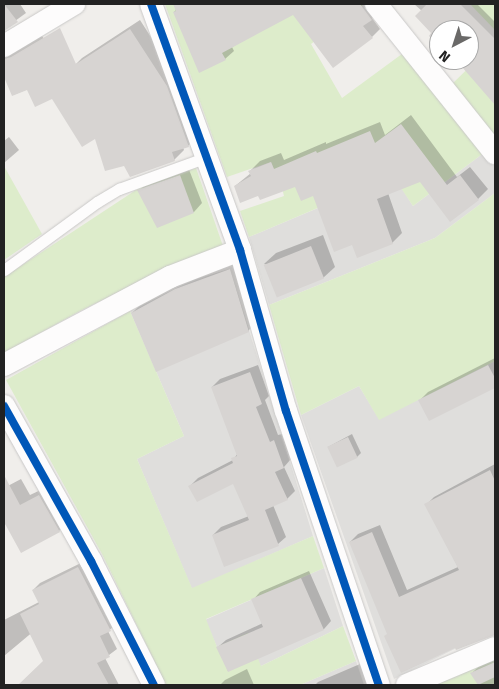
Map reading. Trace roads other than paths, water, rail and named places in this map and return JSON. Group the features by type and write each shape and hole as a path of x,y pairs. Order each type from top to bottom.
{"street":[{"path":"4,46 74,4"},
{"path":"151,4 240,250 286,411 379,685"},
{"path":"376,4 495,153"},
{"path":"4,365 170,278 240,250"},
{"path":"4,406 91,561 154,685"},
{"path":"407,685 495,648"}],"lane":[{"path":"4,270 97,202 119,189 207,158"}]}
